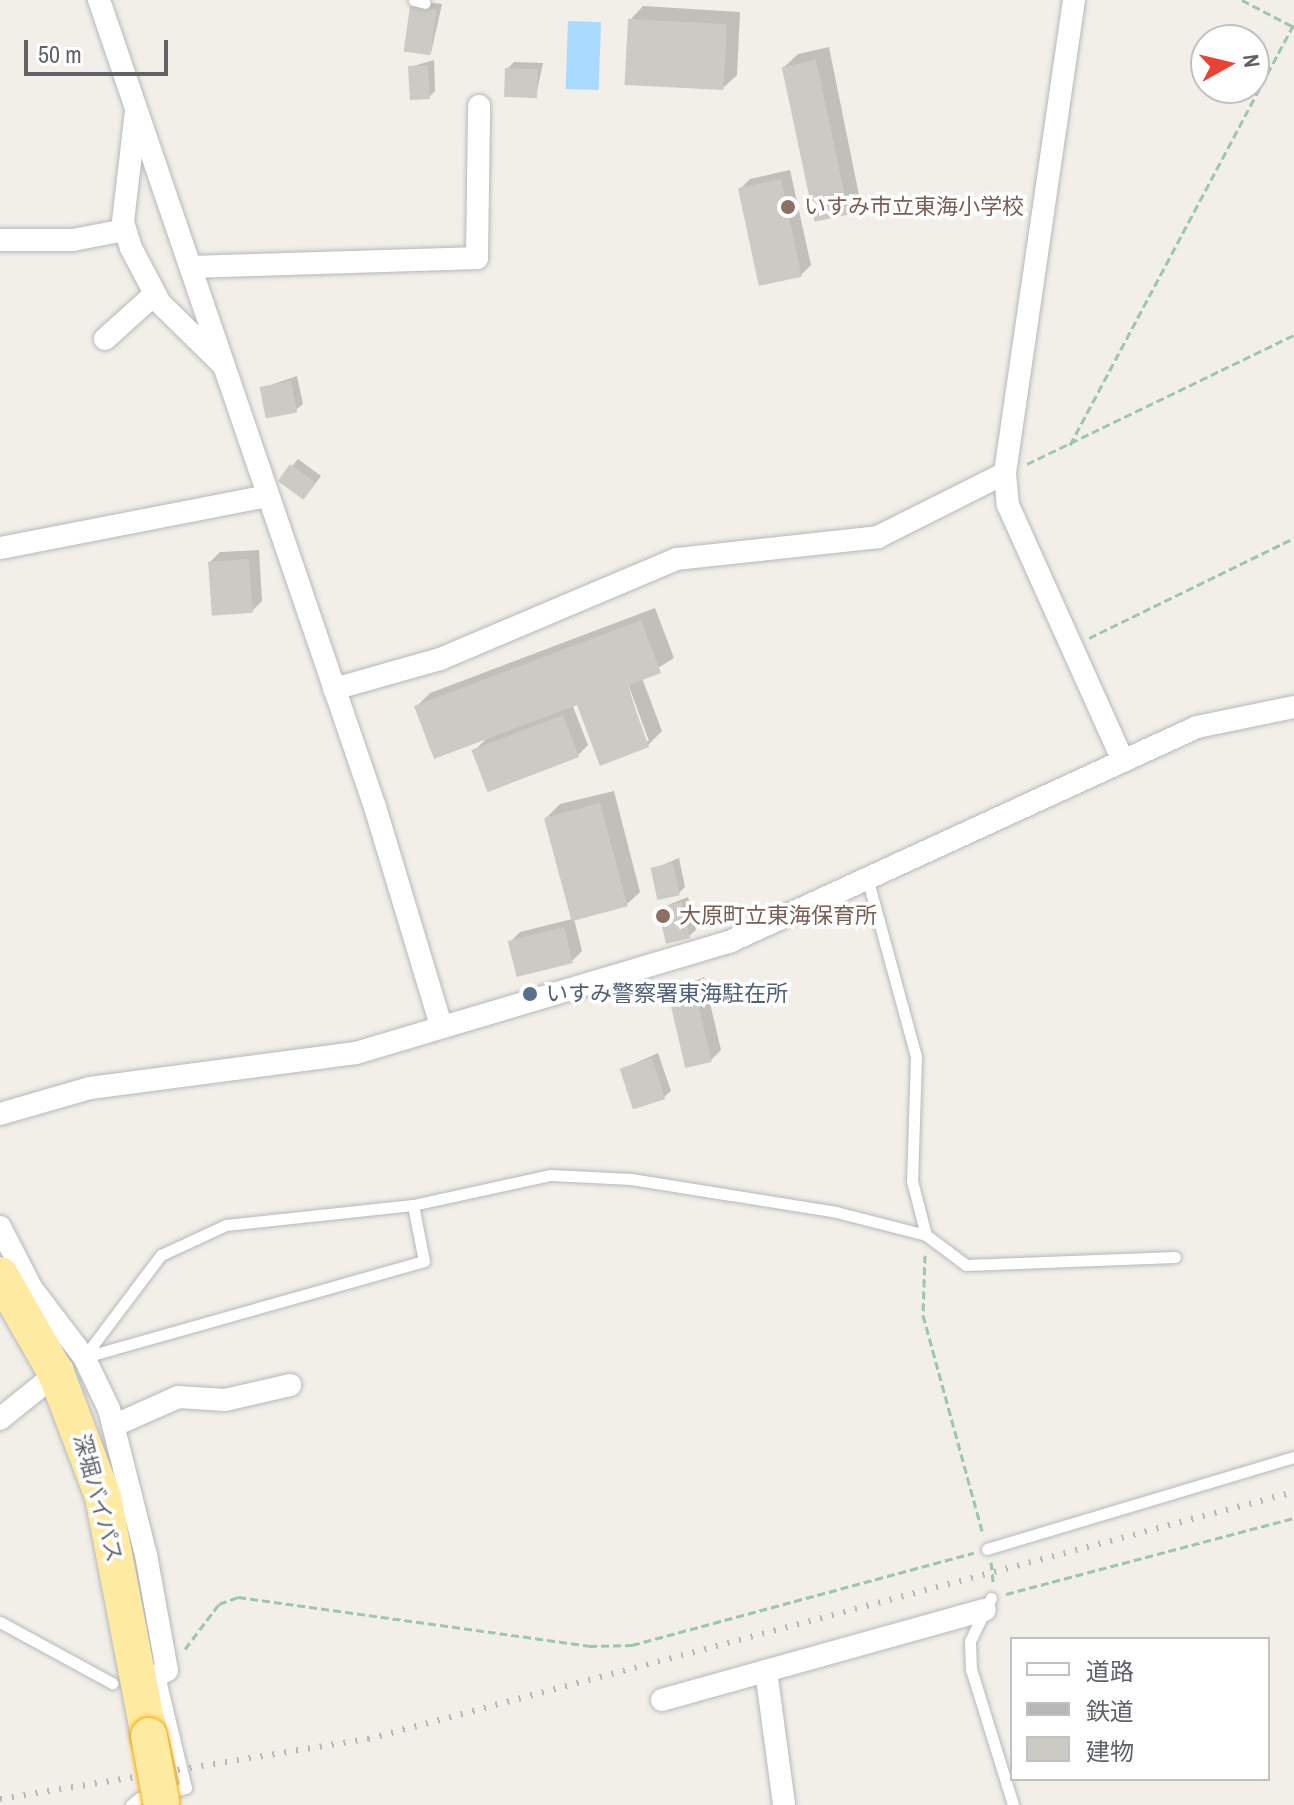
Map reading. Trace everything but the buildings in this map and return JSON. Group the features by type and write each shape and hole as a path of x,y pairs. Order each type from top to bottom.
{"highway":[{"name":"深堀バイパス","path":"0,1275 70,1365 103,1497 149,1736 154,1800"}],"street":[{"path":"99,0 137,102 334,689 441,1025"},
{"path":"1074,0 1005,473 1008,505 1122,759"},
{"path":"137,102 125,230 155,294 225,368"},
{"path":"193,267 477,258 479,106"},
{"path":"0,240 73,240 125,230"},
{"path":"105,339 155,294"},
{"path":"334,689 440,659 677,559 878,537 1005,473"},
{"path":"0,548 267,496"},
{"path":"0,1114 90,1088 356,1053 441,1025 729,942 868,881 1122,759 1197,727 1294,707"},
{"path":"0,1227 70,1365 113,1426 163,1673"},
{"path":"0,1419 70,1365"},
{"path":"113,1426 178,1397 225,1400 290,1385"},
{"path":"662,1700 988,1604"},
{"path":"766,1671 784,1805"}],"lane":[{"path":"868,881 916,1057 912,1181 926,1235"},
{"path":"70,1365 161,1255 226,1225 413,1205 551,1175 631,1179 797,1204 926,1235 966,1265 999,1268 1175,1257"},
{"path":"70,1365 424,1261 413,1205"},
{"path":"987,1549 1294,1457"},
{"path":"988,1604 970,1641 971,1669 1013,1805"},
{"path":"0,1622 112,1683"},
{"path":"154,1800 186,1788 163,1673"}],"path":[{"path":"1070,445 1294,26 1242,0"},
{"path":"1005,473 1070,445 1294,335"},
{"path":"1071,647 1294,538"},
{"path":"926,1235 923,1315 987,1549 988,1604 1294,1518"},
{"path":"163,1673 219,1604 238,1597 618,1646 987,1549"}],"water":[{"path":"568,21 601,22 599,90 566,89"}],"railway":[{"path":"0,1799 368,1739 1294,1492"}],"place":[{"name":"いすみ市立東海小学校","path":"788,207"},
{"name":"大原町立東海保育所","path":"663,916"},
{"name":"いすみ警察署東海駐在所","path":"530,994"}]}
